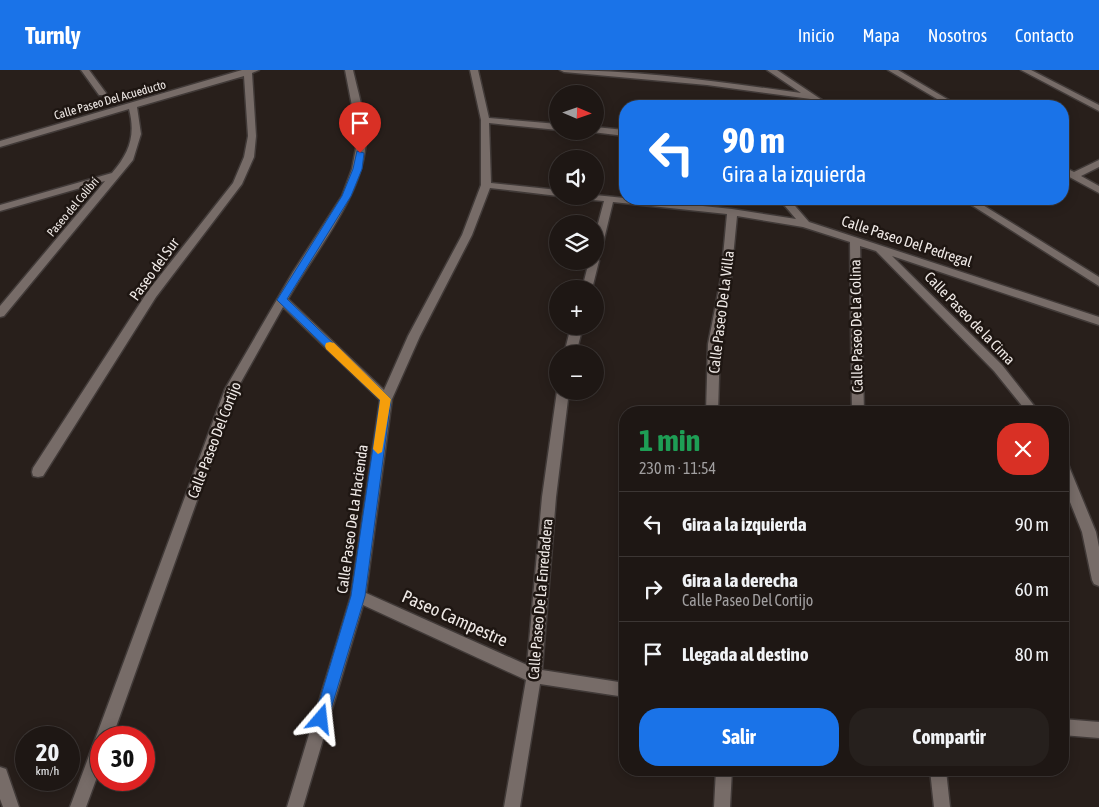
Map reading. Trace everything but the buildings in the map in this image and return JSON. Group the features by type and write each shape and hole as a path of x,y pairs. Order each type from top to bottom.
{"street":[{"path":"85,70 102,93"},
{"name":"Calle Paseo Del Cortijo","path":"108,726 231,389 282,300 347,196 358,169 362,137 349,70"},
{"name":"Calle Paseo De La Hacienda","path":"294,807 358,596 386,399 414,336 467,235 486,185 484,120 474,70"},
{"path":"564,70 697,82 813,97"},
{"path":"771,70 818,100"},
{"path":"892,70 944,100"},
{"path":"1025,70 1099,108"},
{"name":"Calle Paseo Del Acueducto","path":"0,144 133,107 249,71"},
{"name":"Paseo del Sur","path":"38,472 152,294 237,184 249,157 252,136 249,71"},
{"name":"Paseo del Colibrí","path":"0,314 128,160 136,142 138,127 133,107"},
{"path":"484,120 549,126"},
{"path":"604,131 619,132"},
{"path":"1074,176 1099,163"},
{"path":"1069,173 1099,190"},
{"path":"0,208 116,175"},
{"path":"486,185 549,192"},
{"name":"Calle Paseo Del Pedregal","path":"604,199 619,201"},
{"path":"604,220 609,200"},
{"name":"Calle Paseo Del Pedregal","path":"660,205 732,212 805,224 1099,321"},
{"path":"789,205 805,224"},
{"path":"977,205 1099,282"},
{"name":"Calle Paseo De La Villa","path":"712,406 714,344 726,278 732,212"},
{"name":"Calle Paseo De La Colina","path":"855,240 858,406"},
{"name":"Calle Paseo de la Cima","path":"880,250 998,368 1028,406"},
{"path":"282,300 386,399"},
{"name":"Calle Paseo De La Enredadera","path":"512,807 534,676 549,497 562,400"},
{"path":"1069,482 1089,532 1099,580"},
{"name":"Paseo Campestre","path":"358,596 534,676 619,689"},
{"path":"1069,728 1099,730"},
{"path":"78,807 90,774"},
{"path":"0,775 11,807"},
{"path":"722,807 724,776"},
{"path":"939,776 942,807"}],"slow traffic":[{"path":"330,346 386,399 378,449"}],"route":[{"path":"321,719 358,596 386,399 282,300 347,196 358,169 360,153"}]}
